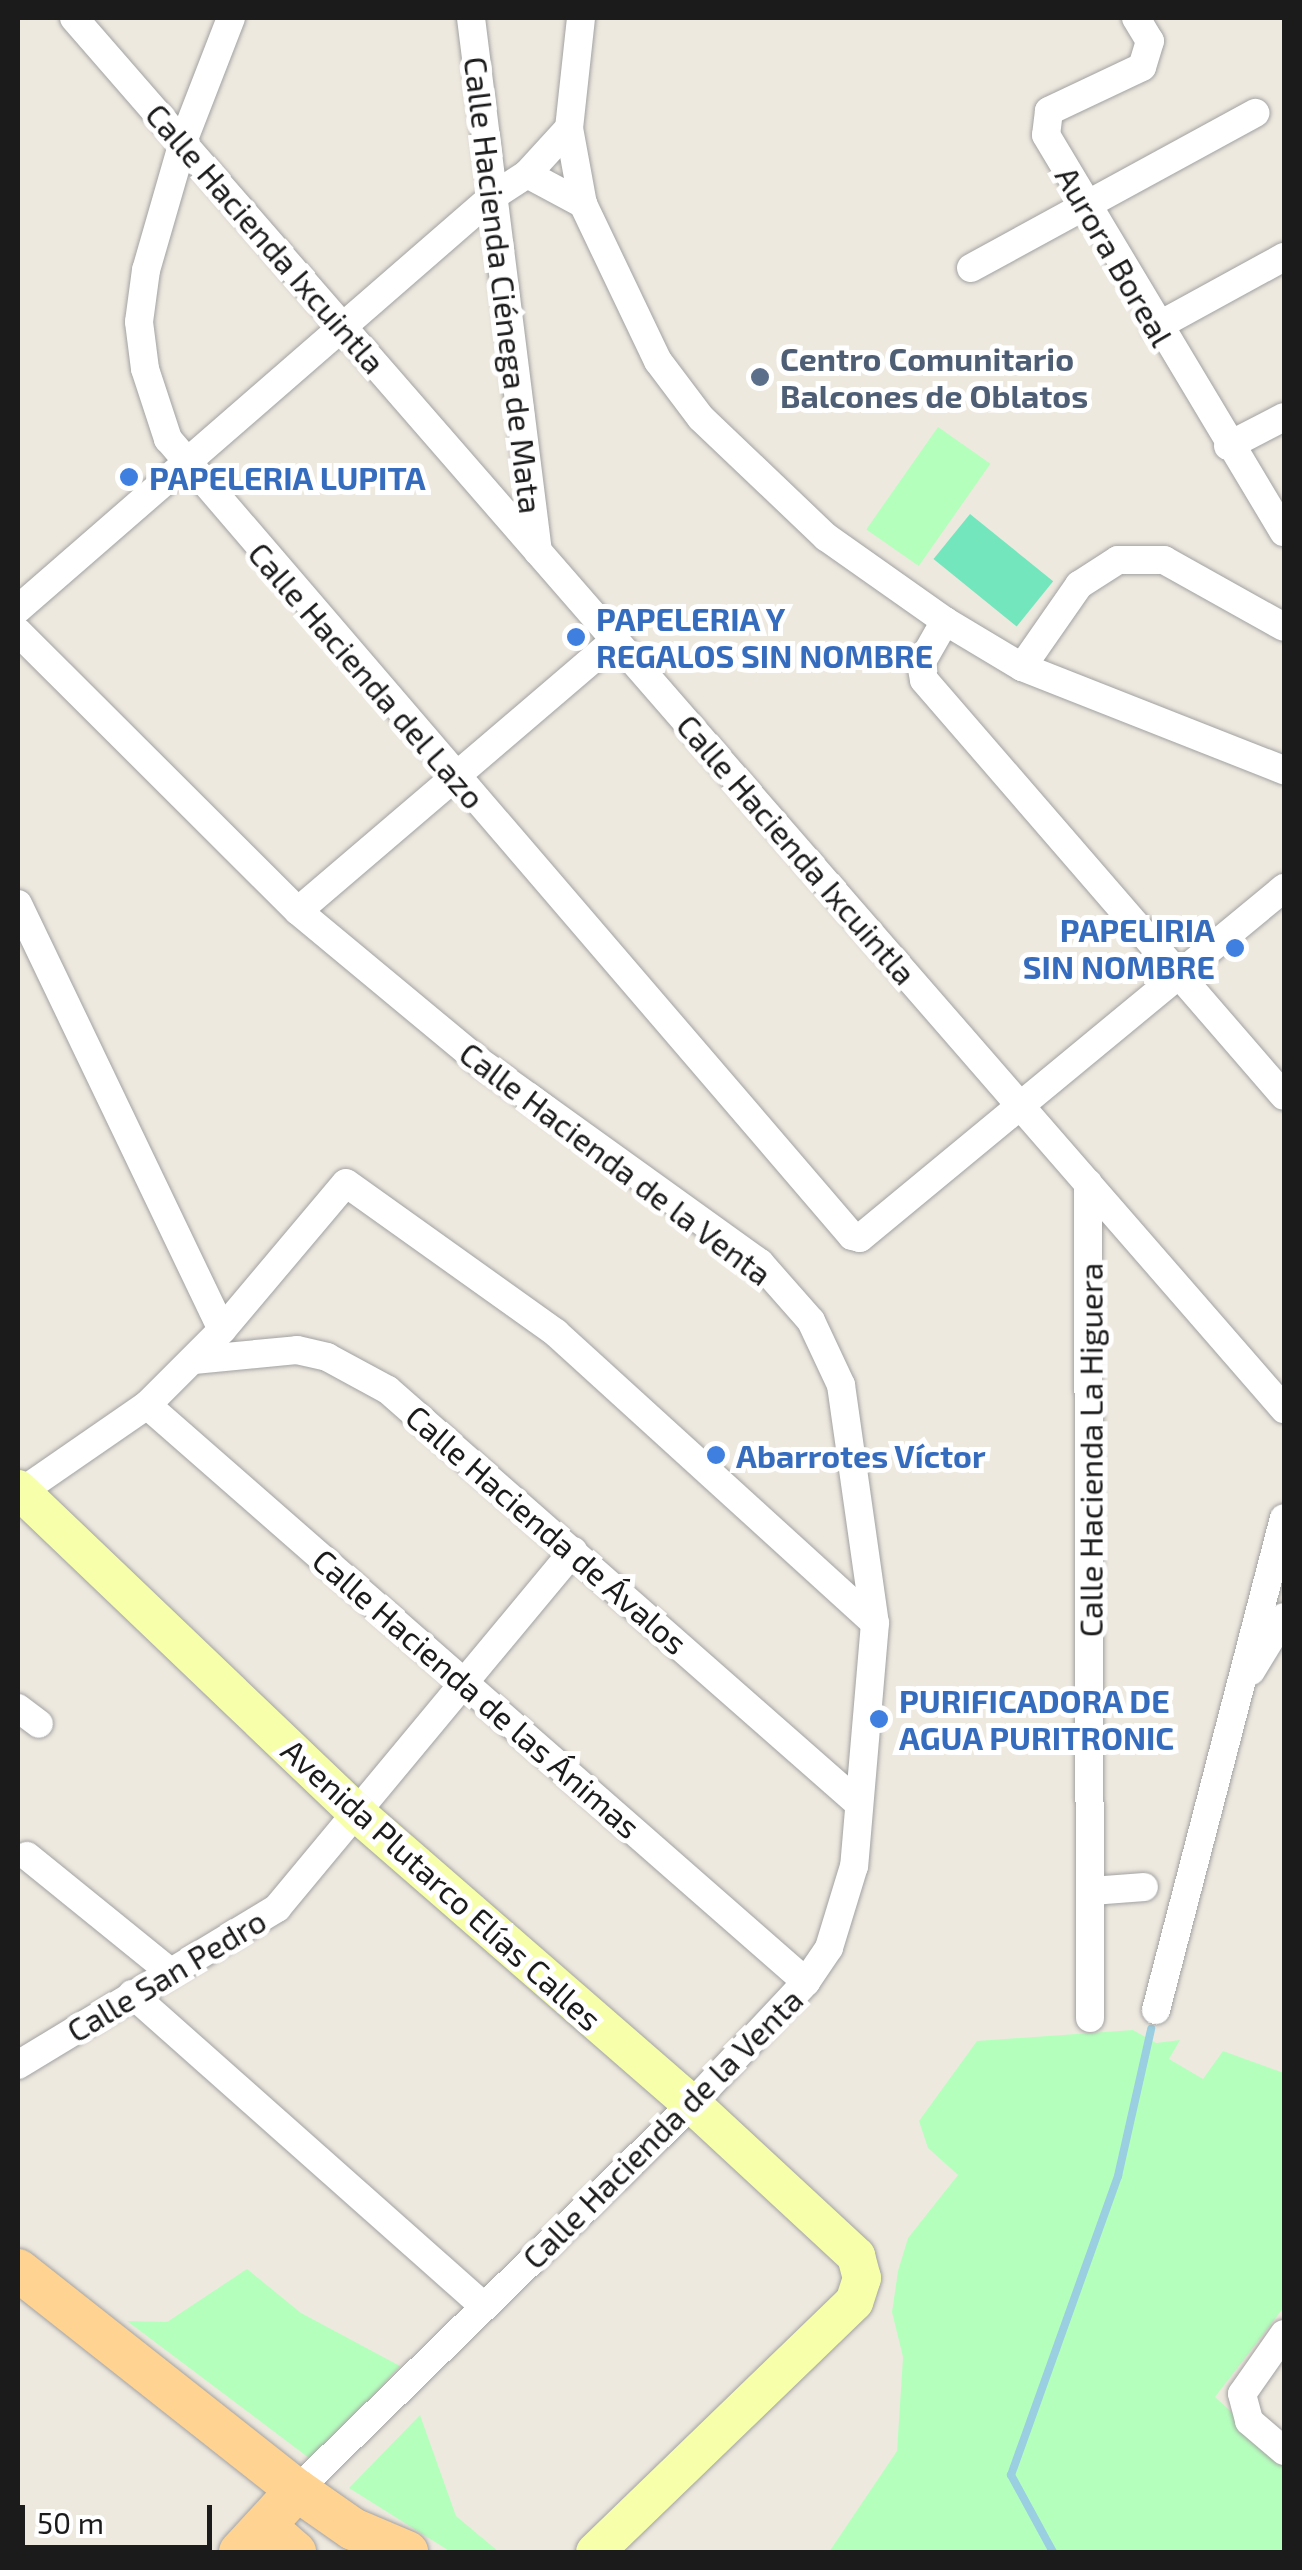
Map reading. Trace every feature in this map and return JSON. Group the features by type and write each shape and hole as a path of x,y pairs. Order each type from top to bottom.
{"main road":[{"path":"18,2270 297,2490 353,2530 406,2552"},
{"name":"Calle Hacienda de la Venta","path":"267,2544 297,2490"}],"street":[{"name":"Calle Hacienda Ixcuintla","path":"74,18 1284,1409"},
{"name":"Calle Hacienda del Lazo","path":"231,18 182,142 158,221 139,322 156,411 184,461 845,1230 860,1238 1021,1106"},
{"name":"Calle Hacienda Ciénega de Mata","path":"471,18 538,552"},
{"path":"582,18 569,128 583,204 658,361 701,418 826,537 945,621 1022,667 1284,770"},
{"name":"Aurora Boreal","path":"1136,18 1150,41 1142,67 1046,118 1049,142 1156,327 1284,532"},
{"path":"971,268 1254,113"},
{"path":"18,610 184,461 492,196 527,174 569,128"},
{"path":"527,174 583,204"},
{"path":"1156,327 1284,257"},
{"path":"1228,446 1284,417"},
{"path":"1022,667 1079,585 1118,560 1164,560 1284,627"},
{"path":"945,621 923,658 924,680 1182,973 1284,1096"},
{"name":"Calle Hacienda de la Venta","path":"18,632 298,911 476,1060 760,1263 811,1321 841,1384 875,1623 845,1907 806,1982 692,2104 297,2490"},
{"path":"298,911 451,774 615,640"},
{"path":"1021,1106 1284,888"},
{"path":"18,904 222,1330"},
{"path":"18,1491 147,1405 222,1330 346,1183 556,1333 875,1623"},
{"name":"Calle Hacienda La Higuera","path":"1088,1183 1090,2018"},
{"name":"Calle Hacienda de Ávalos","path":"194,1360 297,1350 358,1372 388,1390 858,1803"},
{"name":"Calle Hacienda de las Ánimas","path":"147,1405 806,1982"},
{"name":"Avenida Plutarco Elías Calles","path":"18,1491 359,1815 692,2104 856,2256 862,2278 854,2302 595,2552"},
{"path":"1156,2010 1234,1697 1284,1518"},
{"name":"Calle San Pedro","path":"18,2064 277,1908 359,1815 574,1551"},
{"path":"1234,1697 1284,1618"},
{"path":"28,1856 170,1972"},
{"path":"1092,1891 1144,1887"},
{"path":"132,1994 484,2306"},
{"path":"1284,2334 1245,2384 1242,2405 1249,2421 1284,2451"}],"green space":[{"path":"938,427 990,464 919,566 866,529"},
{"path":"970,514 1053,581 1017,626 933,559"},
{"path":"1133,2030 1156,2043 1180,2040 1169,2059 1203,2079 1223,2051 1284,2073 1284,2307 1215,2397 1284,2460 1284,2552 829,2552 897,2451 903,2357 892,2312 898,2271 908,2238 958,2175 928,2148 919,2121 977,2041"},
{"path":"247,2269 301,2313 400,2366 313,2461 127,2321 167,2322"},
{"path":"420,2415 456,2516 499,2552 451,2552 349,2488"}],"waterway":[{"path":"1053,2552 1011,2475 1118,2176 1151,2029"}],"place":[{"name":"Centro Comunitario Balcones de Oblatos","path":"760,377"},
{"name":"PAPELERIA LUPITA","path":"129,477"},
{"name":"PAPELERIA Y REGALOS SIN NOMBRE","path":"576,637"},
{"name":"PAPELIRIA SIN NOMBRE","path":"1235,948"},
{"name":"Abarrotes Víctor","path":"716,1455"},
{"name":"PURIFICADORA DE AGUA PURITRONIC","path":"879,1719"}]}
